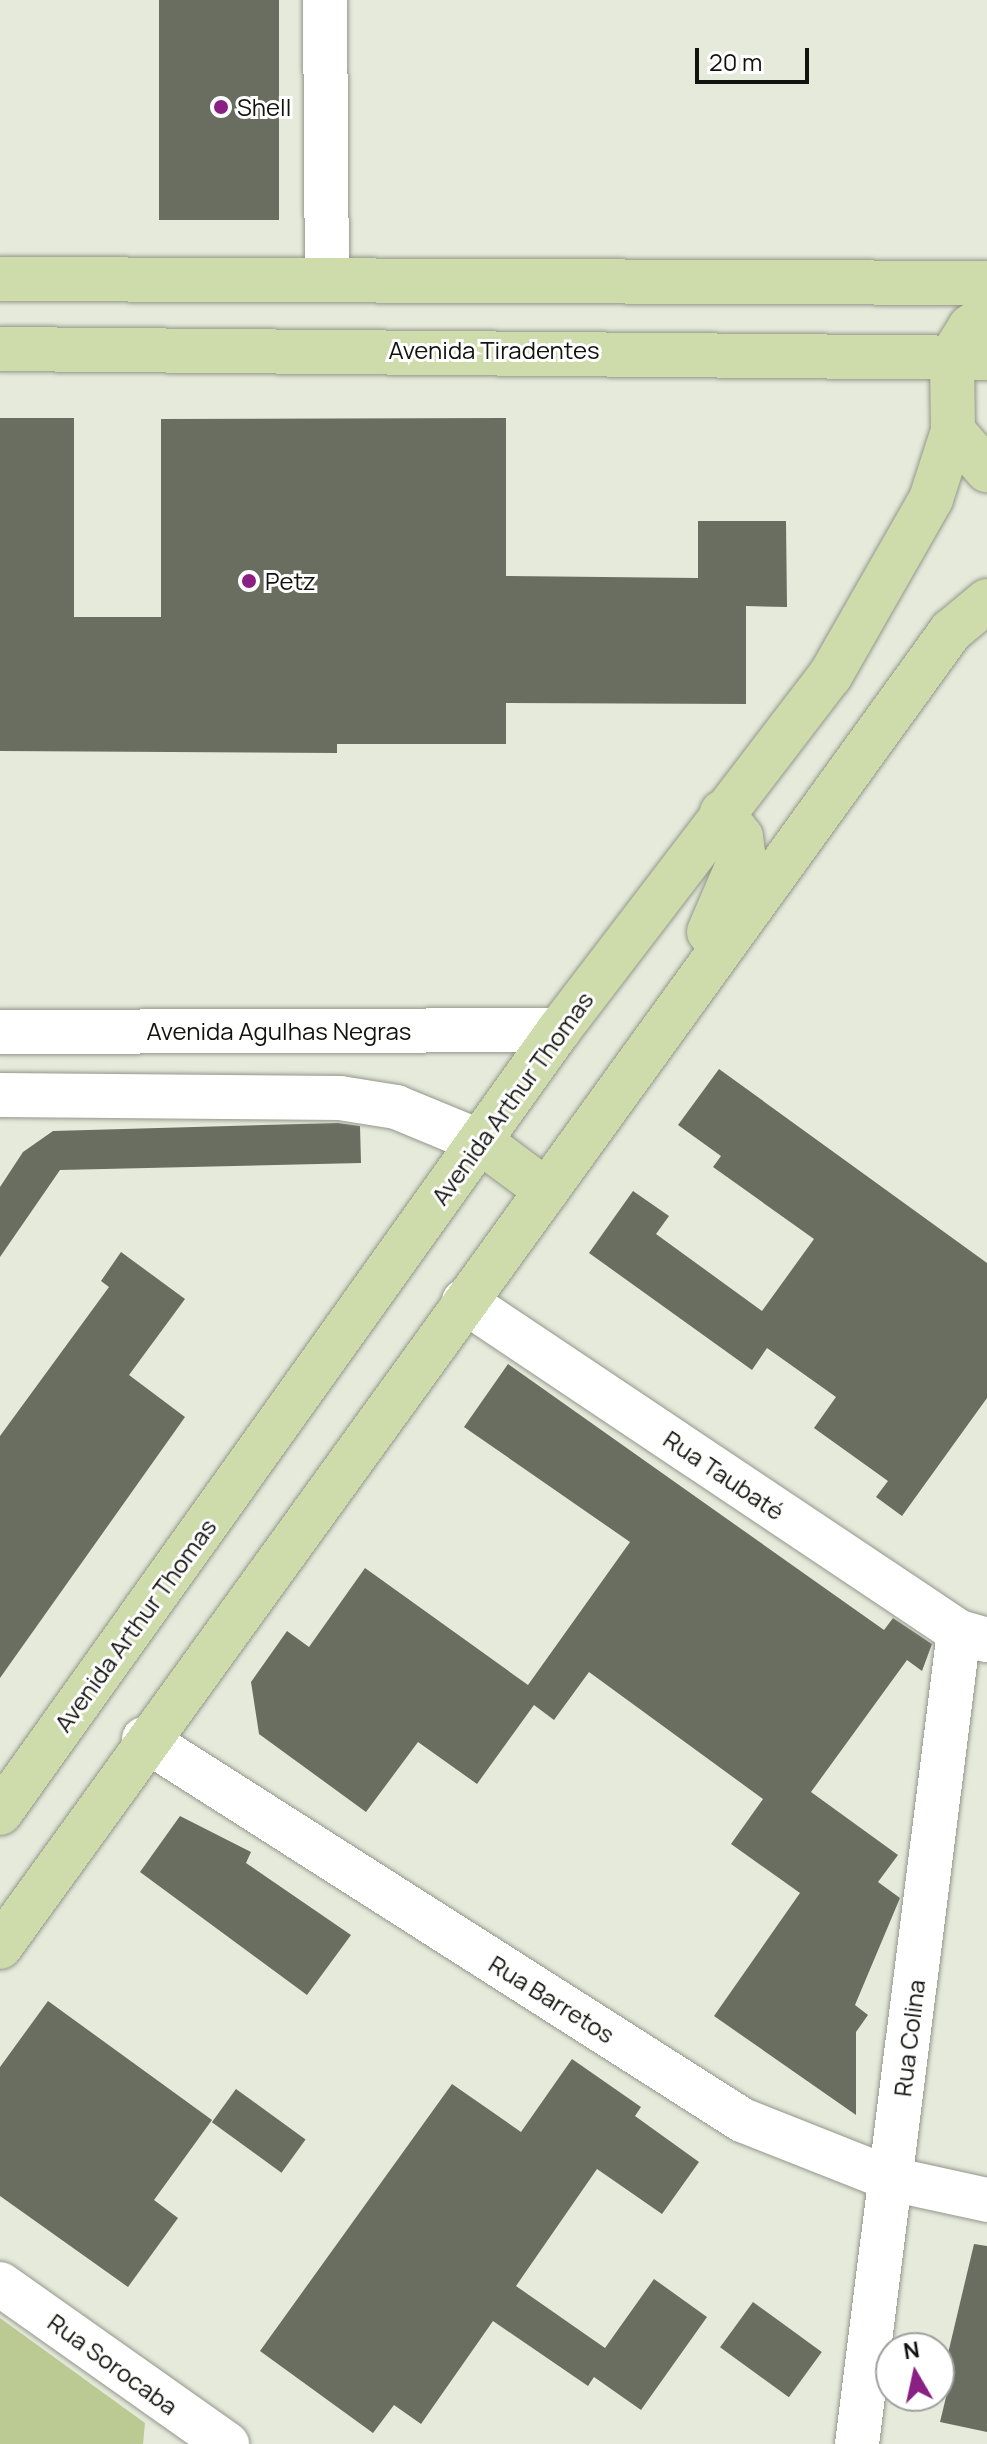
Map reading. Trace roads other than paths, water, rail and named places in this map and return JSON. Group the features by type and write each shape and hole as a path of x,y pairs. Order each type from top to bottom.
{"main road":[{"path":"0,279 987,283"},
{"path":"970,357 970,327 987,316"},
{"name":"Avenida Tiradentes","path":"0,349 970,357"},
{"name":"Avenida Arthur Thomas","path":"0,1813 559,1030 722,813 830,676 931,499 953,431 970,357"},
{"path":"953,431 987,470"},
{"path":"0,1947 144,1739 547,1191 951,631 987,601"},
{"path":"672,1015 743,853 741,837 722,813"},
{"path":"481,1142 547,1191"}],"street":[{"path":"325,0 327,280"},
{"name":"Avenida Agulhas Negras","path":"0,1032 559,1030"},
{"path":"8,1106 340,1098 396,1107 481,1142"},
{"name":"Rua Taubaté","path":"464,1301 973,1636"},
{"name":"Rua Colina","path":"857,2444 891,2179 973,1636"},
{"name":"Rua Barretos","path":"144,1739 742,2120 891,2179 987,2200"},
{"name":"Rua Sorocaba","path":"0,2284 202,2436"}],"place":[{"name":"Shell","path":"221,107"},
{"name":"Petz","path":"249,581"}]}
